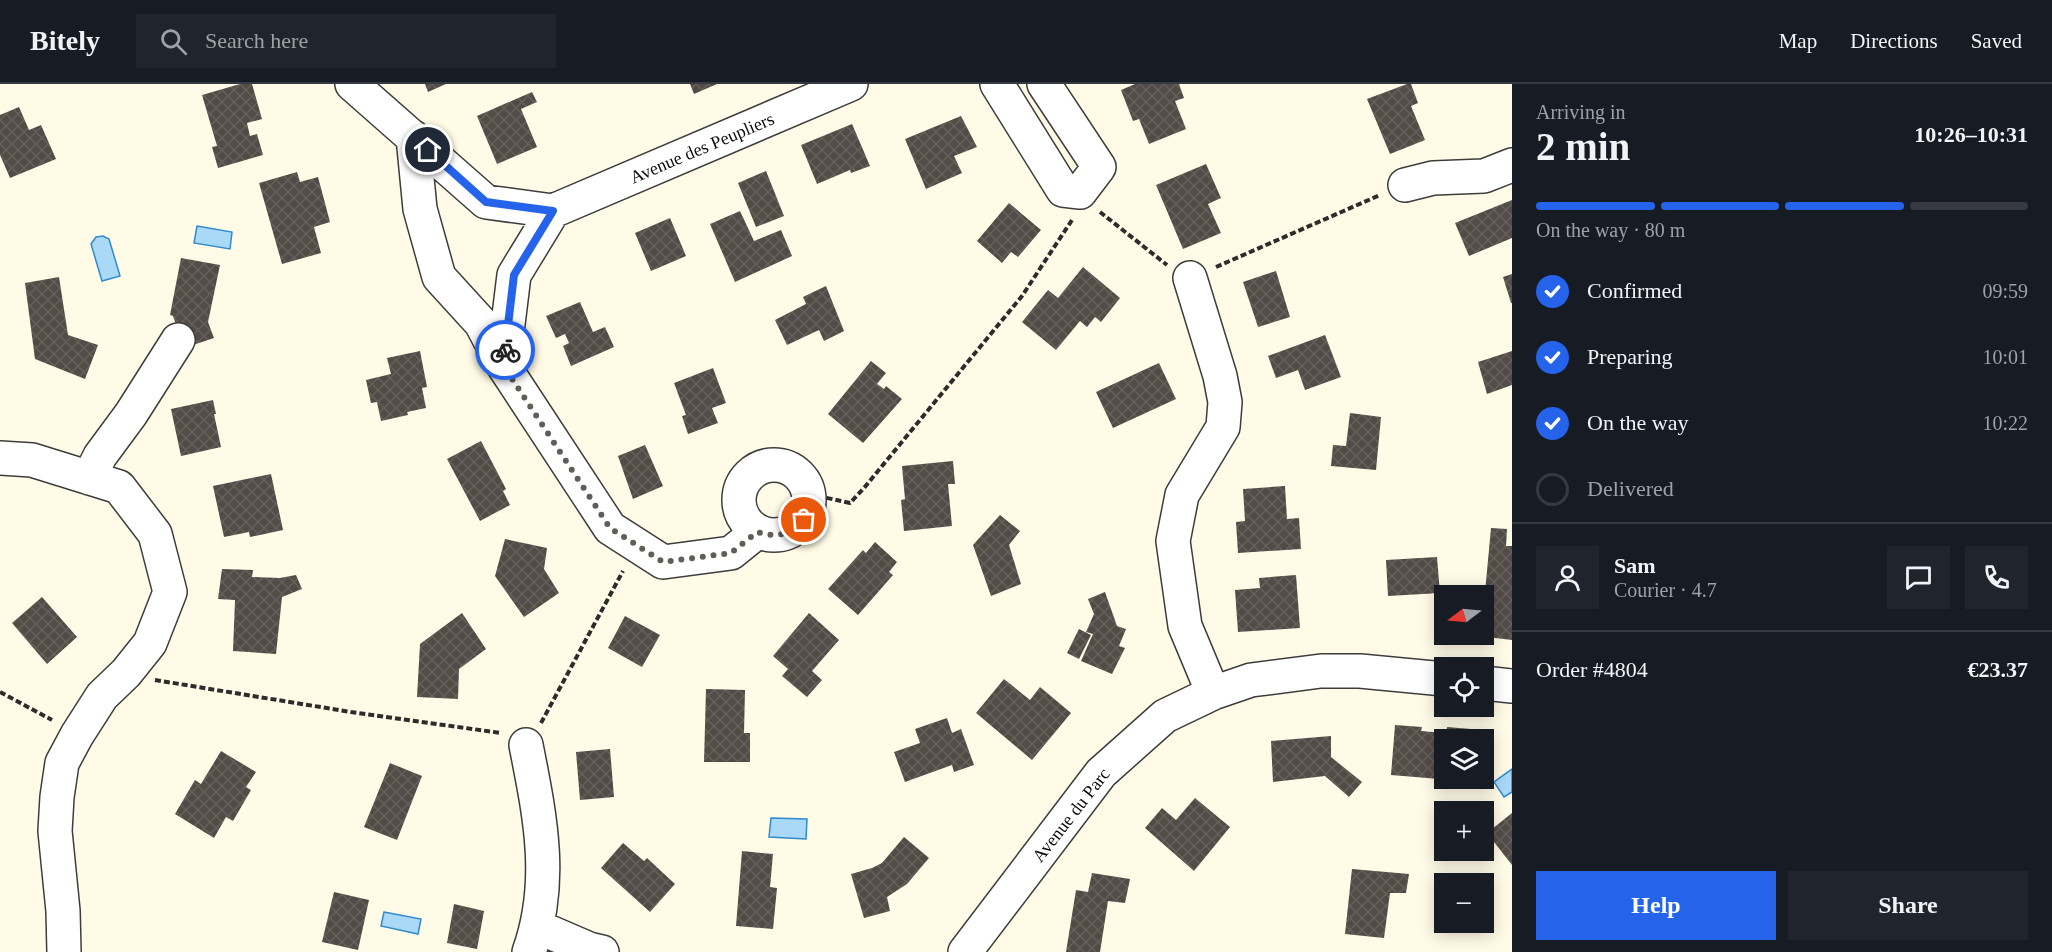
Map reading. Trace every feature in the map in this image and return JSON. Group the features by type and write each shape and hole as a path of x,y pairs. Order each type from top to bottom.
{"street":[{"path":"352,84 486,202 553,211 514,275 503,365"},
{"name":"Avenue des Peupliers","path":"553,211 851,84"},
{"path":"997,84 1063,190 1076,192 1099,167 1044,84"},
{"path":"413,138 420,209 440,277 481,323 503,365 610,528 663,562 731,553 757,532"},
{"path":"1405,185 1433,178 1484,176 1512,165"},
{"path":"1190,278 1220,376 1225,402 1223,427 1182,495 1173,541 1185,626 1213,693"},
{"path":"88,478 178,340"},
{"path":"0,458 32,460 118,487 155,534 170,592 150,643 126,673 102,696 62,763 55,831 63,910 64,952"},
{"path":"776,464 793,470 805,482 809,494 809,508 804,520 794,530 783,535 771,536 757,532 747,524 740,510 738,497 742,484 758,468 776,464"},
{"name":"Avenue du Parc","path":"965,952 1101,773 1165,716 1213,693 1251,680 1321,671 1360,671 1434,678"},
{"path":"1494,684 1512,686"},
{"path":"526,746 540,813 544,867 542,907 534,940 602,952"}],"path":[{"path":"1076,192 1129,237 1176,272 1190,278 1405,185"},
{"path":"809,494 850,503 864,488 1022,296 1072,220 1076,192"},
{"path":"126,673 165,682 351,712 501,733 526,746 547,715 636,546"},
{"path":"0,692 77,735"}],"water":[{"path":"197,226 232,232 230,249 194,243"},
{"path":"103,236 109,239 120,276 102,281 91,244 96,237"},
{"path":"1512,769 1512,792 1504,797 1494,782"},
{"path":"771,818 807,819 806,839 769,837"},
{"path":"384,912 421,919 418,934 381,926"}],"building":[{"path":"240,84 252,84 262,119 247,123 250,136 257,134 263,155 218,168 212,147 217,146 202,95"},
{"path":"425,84 446,84 428,92"},
{"path":"690,84 717,84 694,94"},
{"path":"1135,84 1179,84 1184,98 1175,101 1186,129 1149,144 1139,119 1133,121 1121,90"},
{"path":"1411,84 1418,103 1411,106 1425,140 1390,154 1367,99"},
{"path":"532,92 537,102 521,109 537,147 497,164 477,116"},
{"path":"19,107 29,130 41,125 56,159 10,178 0,155 0,115"},
{"path":"961,116 977,147 954,156 962,173 926,189 905,139"},
{"path":"852,124 870,166 851,173 850,170 817,184 801,145"},
{"path":"1206,164 1221,198 1208,204 1221,233 1183,249 1156,185"},
{"path":"766,171 784,216 756,227 738,183"},
{"path":"297,172 300,182 318,177 330,222 314,227 321,253 282,264 259,183"},
{"path":"1512,200 1512,238 1469,256 1455,223"},
{"path":"1009,203 1041,230 1018,257 1011,252 1002,263 977,241"},
{"path":"740,211 754,241 781,230 792,256 735,282 710,224"},
{"path":"670,218 686,256 651,271 635,233"},
{"path":"181,258 220,265 208,322 214,338 184,348 173,316 170,315"},
{"path":"1083,267 1120,298 1101,322 1095,317 1087,327 1080,321 1056,350 1022,322 1048,290 1058,298"},
{"path":"1276,271 1290,317 1258,327 1243,282"},
{"path":"1512,274 1512,303 1511,303 1503,277"},
{"path":"59,277 68,335 98,345 85,379 35,359 25,283"},
{"path":"826,286 844,331 824,341 819,330 787,345 775,320 806,304 803,297"},
{"path":"580,302 593,332 605,327 614,347 571,366 563,346 569,343 565,334 556,338 546,316"},
{"path":"1325,335 1341,377 1305,390 1298,370 1276,378 1268,356"},
{"path":"420,351 427,387 422,388 426,408 381,421 377,402 371,403 366,380 391,374 387,358"},
{"path":"1512,351 1512,385 1487,394 1478,362"},
{"path":"871,361 886,373 877,384 884,389 886,386 902,399 863,443 828,414"},
{"path":"1159,363 1176,399 1113,428 1096,392"},
{"path":"713,368 726,403 712,408 718,423 688,434 682,416 686,415 674,383"},
{"path":"213,400 221,447 181,456 171,409"},
{"path":"1350,413 1381,417 1376,470 1331,466 1333,445 1346,446"},
{"path":"481,441 506,489 503,491 510,505 480,521 447,459"},
{"path":"645,445 663,486 633,499 618,456"},
{"path":"953,461 955,484 948,484 952,526 904,531 901,500 905,499 902,466"},
{"path":"271,474 283,530 250,537 249,532 224,537 213,486"},
{"path":"1285,486 1287,519 1299,518 1301,549 1238,553 1236,522 1245,521 1243,489"},
{"path":"1000,515 1020,531 1009,545 1021,584 991,596 973,545"},
{"path":"1491,528 1507,529 1506,546 1512,546 1512,640 1494,638 1494,585 1486,585"},
{"path":"505,539 547,548 544,569 559,593 524,617 495,576"},
{"path":"875,542 897,562 889,572 893,575 858,615 828,589 863,550 866,553"},
{"path":"1437,557 1439,585 1434,585 1434,593 1388,596 1386,560"},
{"path":"222,569 253,570 252,577 280,578 296,575 302,589 282,597 276,654 233,651 235,600 218,599"},
{"path":"1296,575 1300,628 1238,632 1235,590 1260,588 1259,578"},
{"path":"1105,592 1117,626 1126,629 1119,646 1125,648 1112,674 1081,661 1093,634 1086,632 1094,614 1088,599"},
{"path":"42,597 77,637 47,664 12,623"},
{"path":"462,613 486,649 459,669 458,699 417,697 420,644"},
{"path":"809,613 839,640 812,671 822,680 807,697 782,676 788,669 773,656"},
{"path":"625,616 660,635 642,667 608,648"},
{"path":"1079,629 1091,635 1079,659 1067,653"},
{"path":"1004,679 1030,700 1040,687 1071,713 1032,760 976,713"},
{"path":"706,689 745,690 744,733 750,733 750,762 704,762"},
{"path":"947,718 952,733 961,729 974,765 954,772 952,765 905,782 894,752 920,743 915,729"},
{"path":"1395,725 1422,727 1421,731 1434,732 1434,779 1391,775"},
{"path":"1447,727 1471,729 1447,729"},
{"path":"1331,736 1331,757 1362,782 1349,797 1325,776 1273,782 1271,741"},
{"path":"610,749 614,797 580,800 576,752"},
{"path":"221,751 256,772 246,787 251,790 233,821 226,817 214,838 175,814 195,780 201,784"},
{"path":"390,763 422,776 397,840 364,827"},
{"path":"1195,798 1230,827 1194,871 1145,828 1162,808 1176,820"},
{"path":"1512,813 1512,865 1494,842 1494,827"},
{"path":"904,837 929,858 907,884 887,897 890,911 864,918 851,874 882,863"},
{"path":"623,843 644,861 647,858 675,884 650,912 601,868"},
{"path":"742,851 773,854 770,887 777,888 773,929 736,926"},
{"path":"1352,869 1409,874 1406,893 1390,893 1384,938 1345,934"},
{"path":"1092,873 1130,879 1125,903 1108,901 1100,952 1066,952 1076,890 1088,892"},
{"path":"334,892 369,900 358,950 322,942"},
{"path":"454,904 484,911 477,949 447,943"}],"way so far":[{"path":"505,350 503,365 610,528 663,562 731,553 757,532 771,536 783,535 794,530 804,520"}],"route":[{"path":"428,150 486,202 553,211 514,275 505,350"}]}
